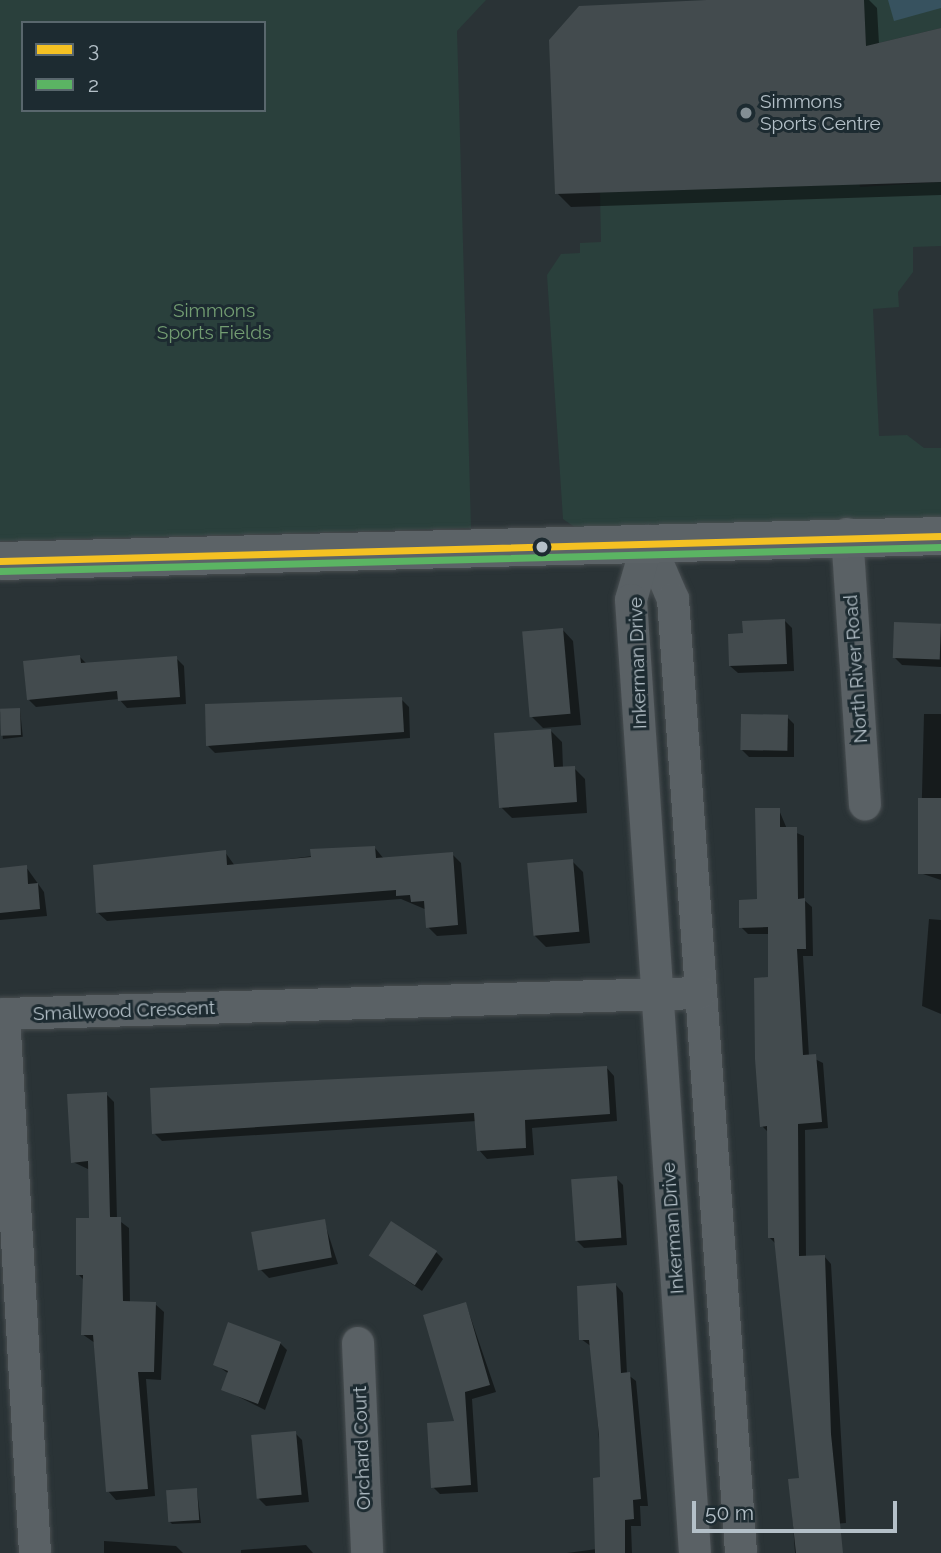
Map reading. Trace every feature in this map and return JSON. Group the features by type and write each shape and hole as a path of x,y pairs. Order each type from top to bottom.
{"main road":[{"path":"0,561 847,534 941,536"}],"street":[{"name":"North River Road","path":"847,534 865,804"},
{"name":"Inkerman Drive","path":"648,541 673,599 741,1553"},
{"name":"Inkerman Drive","path":"648,541 631,600 695,1553"},
{"name":"Smallwood Crescent","path":"35,1553 4,1014 701,993"},
{"name":"Orchard Court","path":"358,1343 367,1553"}],"green space":[{"name":"Simmons Sports Fields","path":"0,0 486,0 457,31 471,528 0,541"},
{"path":"863,0 941,0 941,28 866,46"},
{"path":"859,181 860,187 941,182 941,246 913,247 913,272 898,292 899,307 873,309 879,436 907,435 924,448 941,448 941,518 576,528 563,519 547,275 561,254 580,253 580,243 601,242 600,192"}],"water":[{"path":"888,0 941,0 941,8 894,21"}],"building":[{"name":"Simmons Sports Centre","path":"707,0 864,0 866,46 941,28 941,182 555,194 549,40 579,6"},
{"path":"785,619 787,664 729,666 728,634 743,633 742,621"},
{"path":"894,622 941,624 940,660 893,658"},
{"path":"563,628 570,714 530,717 522,632"},
{"path":"80,655 81,663 177,656 180,697 118,701 117,691 27,700 23,661"},
{"path":"402,697 404,732 206,746 205,704"},
{"path":"20,708 21,735 1,736 0,709"},
{"path":"741,714 788,715 787,751 740,750"},
{"path":"551,729 554,767 575,766 577,802 499,808 494,733"},
{"path":"918,798 941,798 941,874 918,874"},
{"path":"755,808 780,808 780,827 797,827 798,899 805,898 806,949 797,949 803,1055 816,1054 822,1122 798,1124 799,1256 825,1255 831,1434 843,1553 796,1553 788,1479 799,1478 774,1238 768,1238 767,1126 760,1127 755,1059 754,978 768,977 768,927 739,928 739,900 757,899"},
{"path":"375,846 376,858 453,852 458,925 426,928 424,901 411,902 410,895 396,896 396,890 96,913 93,865 226,850 227,865 311,857 310,849"},
{"path":"573,859 579,932 534,936 527,863"},
{"path":"27,865 28,884 38,883 40,909 0,913 0,868"},
{"path":"607,1066 610,1114 525,1120 526,1148 477,1151 474,1113 152,1134 150,1088"},
{"path":"107,1092 110,1217 121,1217 123,1301 156,1302 154,1372 138,1372 148,1489 106,1492 93,1335 81,1335 83,1275 76,1275 76,1218 89,1218 88,1161 71,1163 67,1094"},
{"path":"617,1176 621,1238 575,1241 571,1179"},
{"path":"325,1219 332,1257 258,1270 251,1232"},
{"path":"391,1221 437,1251 415,1285 369,1255"},
{"path":"616,1283 621,1373 630,1372 641,1499 633,1500 634,1519 625,1520 625,1553 595,1553 593,1478 600,1477 599,1435 589,1340 579,1340 577,1286"},
{"path":"466,1302 490,1385 465,1392 471,1485 431,1488 427,1423 454,1421 423,1315"},
{"path":"228,1322 281,1342 258,1404 221,1390 228,1371 213,1365"},
{"path":"296,1431 302,1495 257,1499 251,1435"},
{"path":"197,1488 199,1520 168,1522 166,1490"}],"transit line":[{"name":"3","path":"0,561 941,536"},
{"name":"2","path":"0,571 941,547"}],"place":[{"name":"Simmons Sports Centre","path":"746,113"}]}
